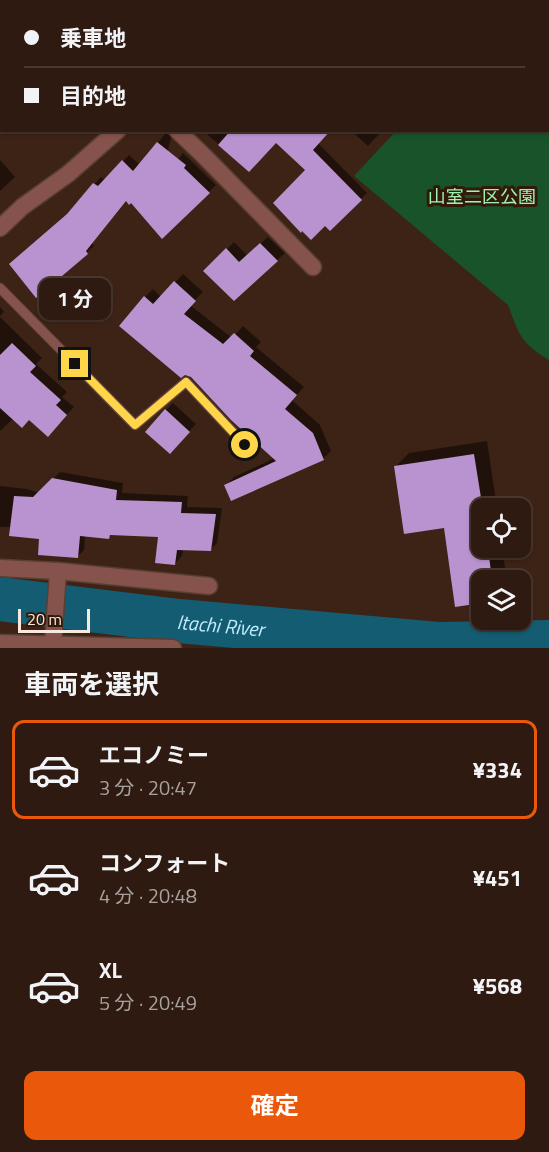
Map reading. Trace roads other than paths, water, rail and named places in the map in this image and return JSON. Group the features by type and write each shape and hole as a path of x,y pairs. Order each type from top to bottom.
{"street":[{"path":"0,228 22,207 68,174 116,132"},
{"path":"179,132 313,267"},
{"path":"0,568 58,571 209,586"},
{"path":"53,644 58,571"},
{"path":"3,645 53,644 173,648"}],"lane":[{"path":"0,288 135,425 186,382 245,445"}],"waterway":[{"name":"Itachi River","path":"0,599 179,621 438,644 549,642"}],"park label":[{"name":"山室二区公園","path":"482,196"}]}
